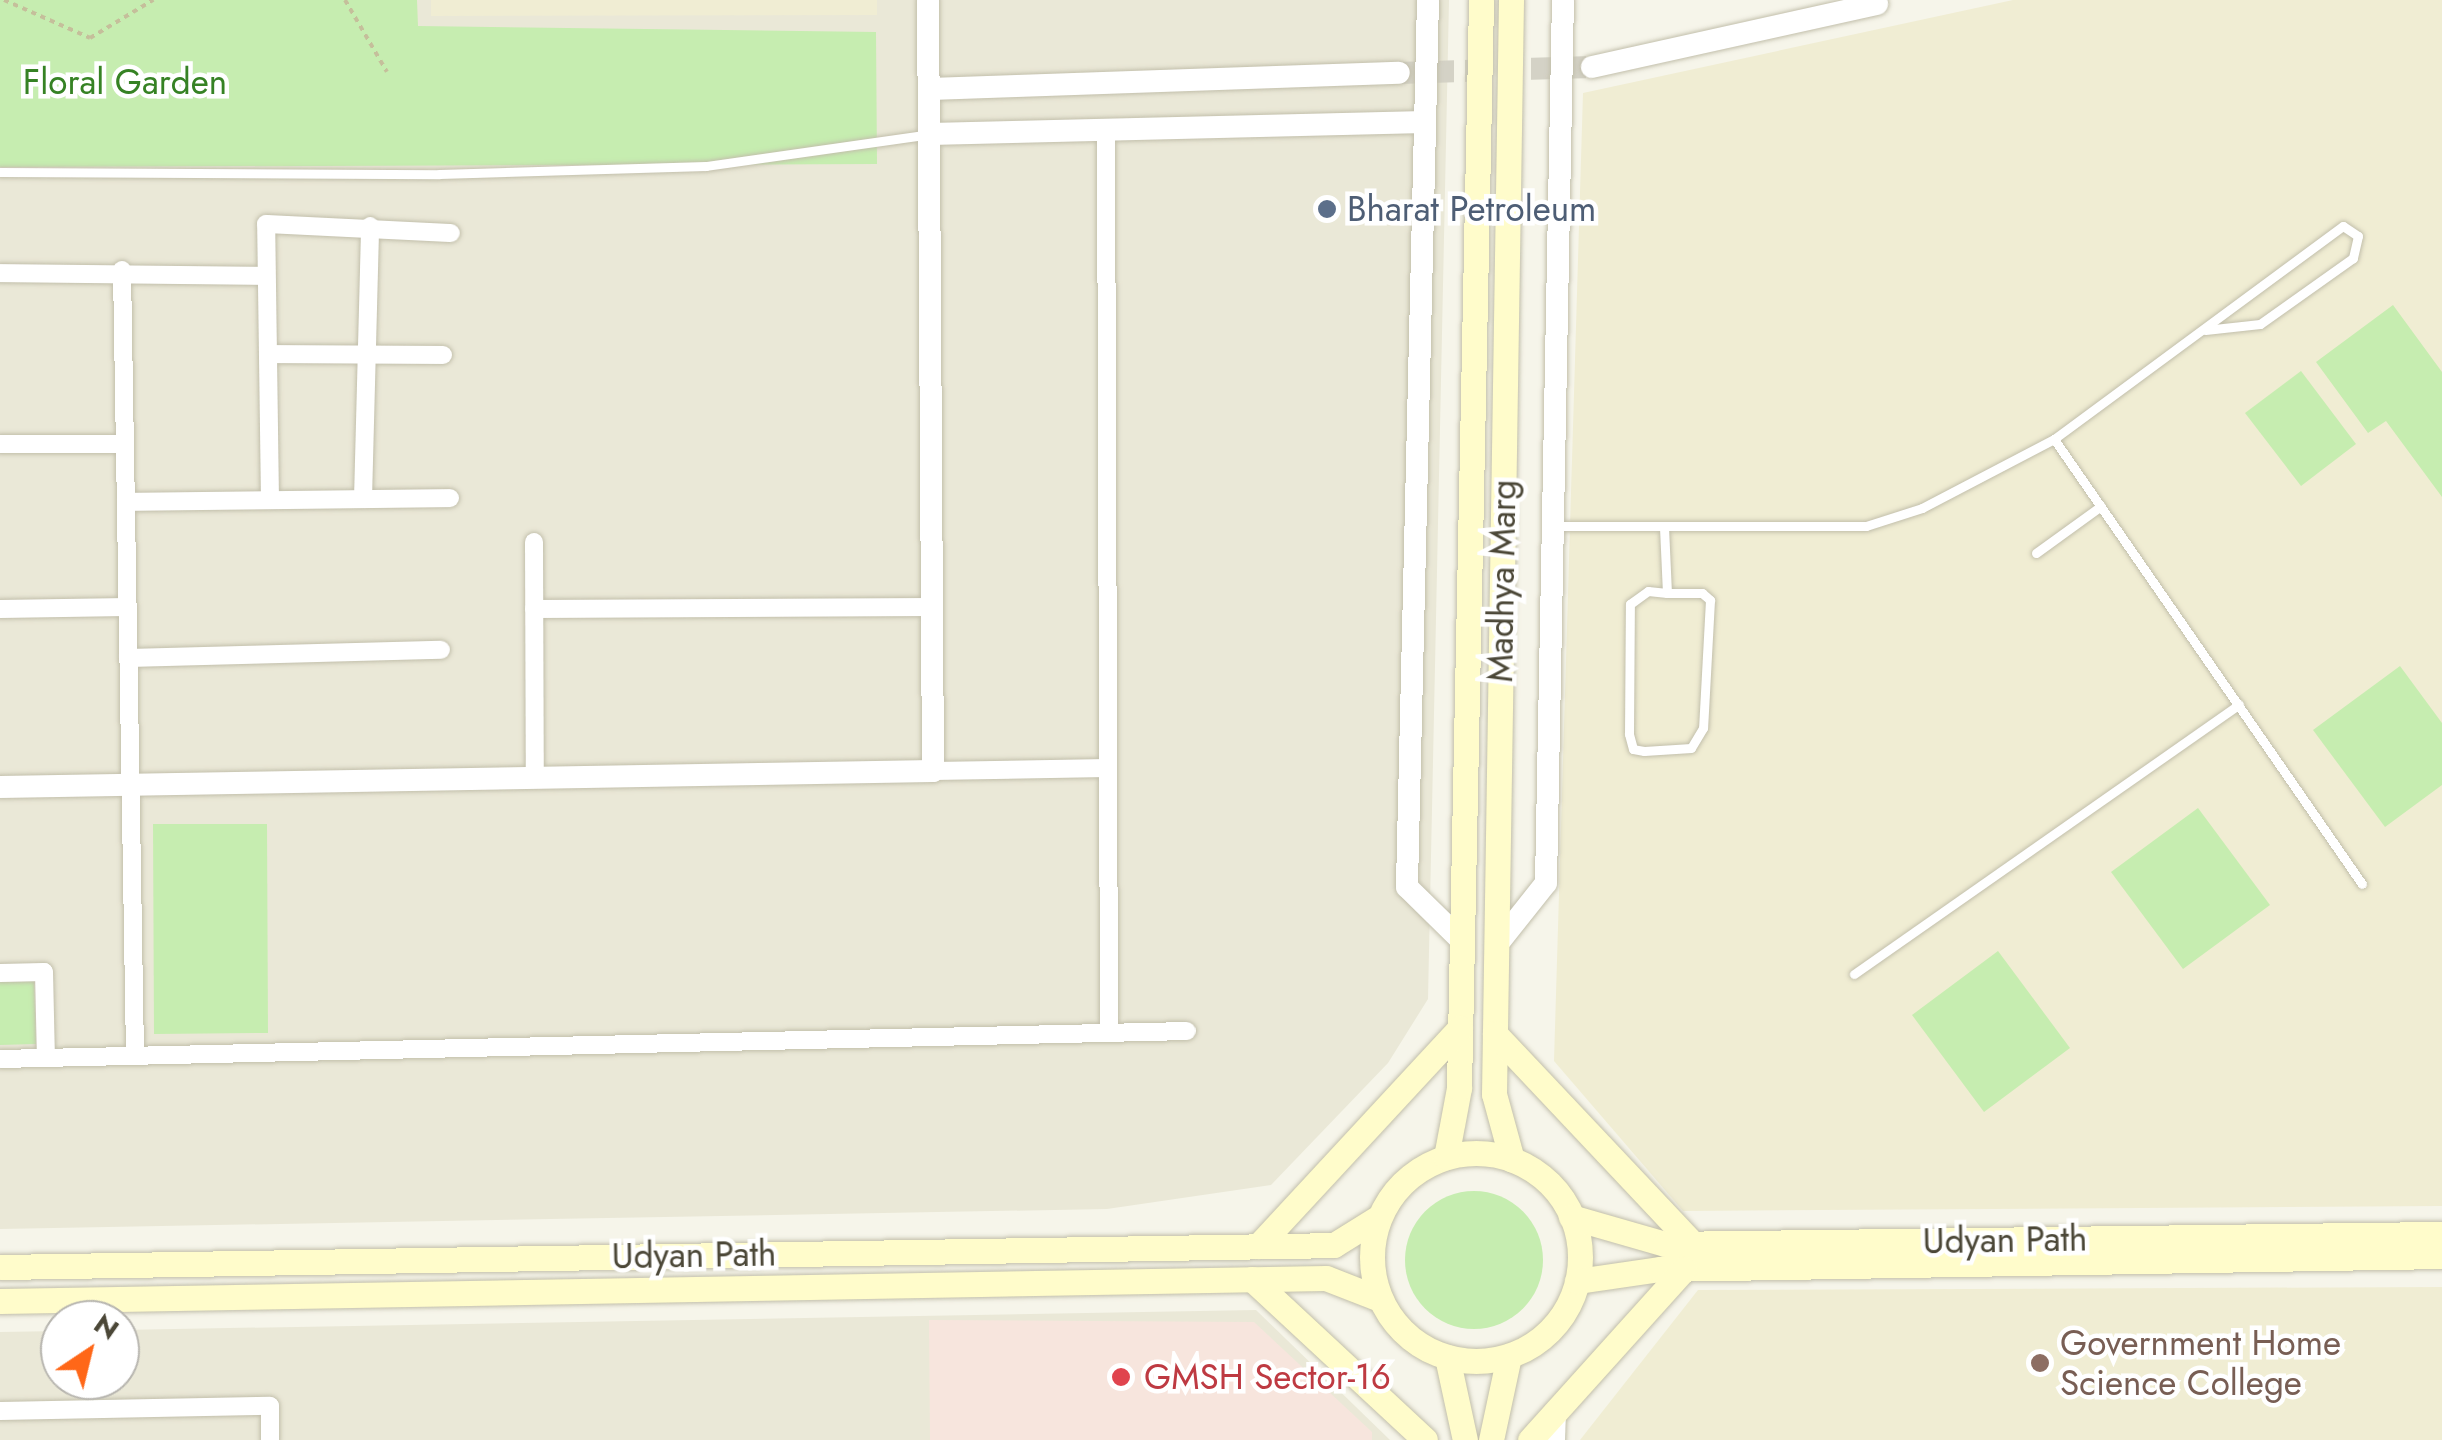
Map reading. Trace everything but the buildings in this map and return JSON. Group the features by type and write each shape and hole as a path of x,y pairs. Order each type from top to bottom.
{"main road":[{"name":"Madhya Marg","path":"1446,1157 1459,1088 1481,0"},
{"name":"Madhya Marg","path":"1511,0 1494,1094 1512,1160"},
{"path":"1258,1246 1460,1028"},
{"path":"1495,1034 1693,1244"},
{"path":"1486,1153 1512,1160 1544,1179 1571,1216 1577,1281 1546,1334 1509,1356 1447,1357 1410,1338 1380,1299 1373,1238 1379,1217 1417,1170 1446,1157 1486,1153"},
{"name":"Udyan Path","path":"1571,1216 1665,1244 2442,1234"},
{"name":"Udyan Path","path":"0,1267 1334,1245 1379,1217"},
{"name":"Udyan Path","path":"1577,1281 1684,1269 2442,1256"},
{"path":"1530,1440 1684,1269"},
{"name":"Udyan Path","path":"0,1301 1326,1278 1380,1299"},
{"path":"1252,1280 1425,1440"},
{"path":"1491,1440 1509,1356"},
{"path":"1447,1357 1464,1440"}],"street":[{"path":"928,0 932,771"},
{"path":"1428,0 1408,887 1462,941"},
{"path":"1496,946 1546,883 1563,0"},
{"path":"1824,0 1884,2"},
{"path":"1592,67 1884,2"},
{"path":"930,89 1399,74"},
{"path":"930,134 1426,122"},
{"path":"1106,130 1108,1032"},
{"path":"270,500 266,224 370,226 451,233"},
{"path":"363,499 370,226"},
{"path":"0,272 122,270 266,276"},
{"path":"122,270 134,1056"},
{"path":"268,354 443,355"},
{"path":"0,444 125,444"},
{"path":"126,502 450,498"},
{"path":"534,542 534,778"},
{"path":"0,609 128,607"},
{"path":"534,609 932,607"},
{"path":"128,658 441,650"},
{"path":"0,787 1108,768"},
{"path":"0,973 44,972 46,1058"},
{"path":"0,1059 1188,1031"},
{"path":"0,1411 270,1406 270,1440"},
{"path":"1554,1412 1554,1440"}],"lane":[{"path":"0,172 439,174 706,166 930,134"},
{"path":"1553,526 1866,526 1922,508 2054,439 2343,226 2358,236 2354,258 2260,324 2206,330"},
{"path":"2054,439 2362,884"},
{"path":"2036,554 2101,506"},
{"path":"1664,526 1667,592"},
{"path":"1648,591 1667,592 1702,593 1710,600 1703,728 1691,748 1644,752 1633,749 1630,734 1630,604 1648,591"},
{"path":"1854,974 2239,704"}],"path":[{"path":"4,0 90,38 153,0"},
{"path":"345,0 387,72"}],"shaded area":[{"path":"0,0 1449,0 1428,999 1388,1063 1271,1185 1107,1209 0,1229"},
{"path":"431,0 877,0 877,15 431,16"},
{"path":"2013,0 2442,0 2442,1206 1683,1211 1554,1061 1583,93"},
{"name":"Government Home Science College","path":"2442,1287 2442,1440 1580,1440 1698,1290"},
{"path":"1256,1310 1390,1440 0,1440 0,1332 40,1331 40,1400 140,1400 140,1330"},
{"name":"GMSH Sector-16","path":"929,1320 1254,1322 1372,1432 1372,1440 930,1440"}],"green space":[{"name":"Floral Garden","path":"0,0 417,0 418,26 876,32 877,164 0,167"},
{"path":"2393,305 2442,372 2442,497 2386,421 2368,433 2316,362"},
{"path":"2301,371 2356,444 2301,486 2245,413"},
{"path":"2400,666 2442,723 2442,785 2385,827 2313,730"},
{"path":"2198,808 2270,905 2183,969 2111,872"},
{"path":"153,824 267,824 268,1033 154,1034"},
{"path":"1998,951 2070,1048 1984,1112 1912,1015"},
{"path":"34,981 36,1044 0,1045 0,982"},
{"path":"1474,1191 1500,1197 1523,1211 1537,1234 1543,1260 1537,1286 1523,1309 1500,1323 1474,1329 1448,1323 1425,1309 1411,1286 1405,1260 1411,1234 1425,1211 1448,1197"}],"tunnel":[{"path":"1399,73 1592,67"}],"place":[{"name":"Bharat Petroleum","path":"1327,209"},
{"name":"Government Home Science College","path":"2040,1363"},
{"name":"GMSH Sector-16","path":"1121,1377"}]}
